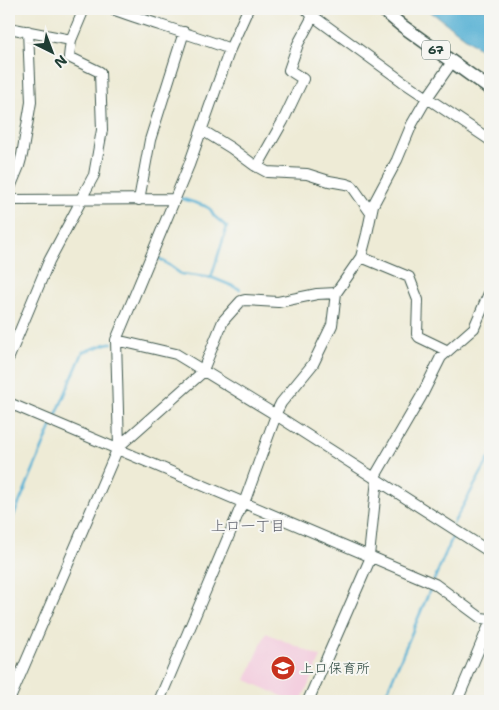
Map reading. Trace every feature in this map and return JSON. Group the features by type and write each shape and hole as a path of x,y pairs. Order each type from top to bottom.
{"main road":[{"name":"67","path":"382,9 401,25 490,89"}],"street":[{"path":"9,357 50,261 94,175 102,130 100,72 69,57 71,40 84,9"},
{"path":"112,9 230,49"},
{"path":"9,701 117,449 116,340 175,199 202,130 230,49 248,9"},
{"path":"257,167 283,121 303,79 289,70 309,12 427,98 490,140"},
{"path":"9,28 71,40"},
{"path":"9,190 22,155 31,102 28,31"},
{"path":"139,200 150,140 184,32"},
{"path":"159,701 243,503 280,402 313,364 332,325 336,293 360,258 373,205 398,160 410,129 427,98 452,62"},
{"path":"202,130 267,172 299,173 352,186 371,213"},
{"path":"9,200 175,199"},
{"path":"360,258 409,277 418,300 417,334 419,337 448,351"},
{"path":"308,701 370,556 375,478 421,397 441,357 474,328 490,292"},
{"path":"117,449 203,370 223,321 241,301 278,302 317,294 336,293"},
{"path":"116,340 176,354 276,415 490,552"},
{"path":"9,403 435,584 481,618 490,619"},
{"path":"458,701 490,623"}],"shaded area":[{"name":"上口保育所","path":"266,633 321,657 301,701 293,701 246,680"}],"water":[{"path":"427,9 490,9 490,56"}],"waterway":[{"path":"180,198 210,209 214,216 227,227 211,278"},
{"path":"156,256 181,274 213,278 240,289"},
{"path":"54,420 83,352 112,343"},
{"path":"9,527 52,425"},
{"path":"453,524 490,457"},
{"path":"434,580 453,532"},
{"path":"383,701 432,585"}],"place":[{"name":"上口保育所","path":"283,668"}],"district":[{"name":"上口一丁目","path":"248,526"}]}
